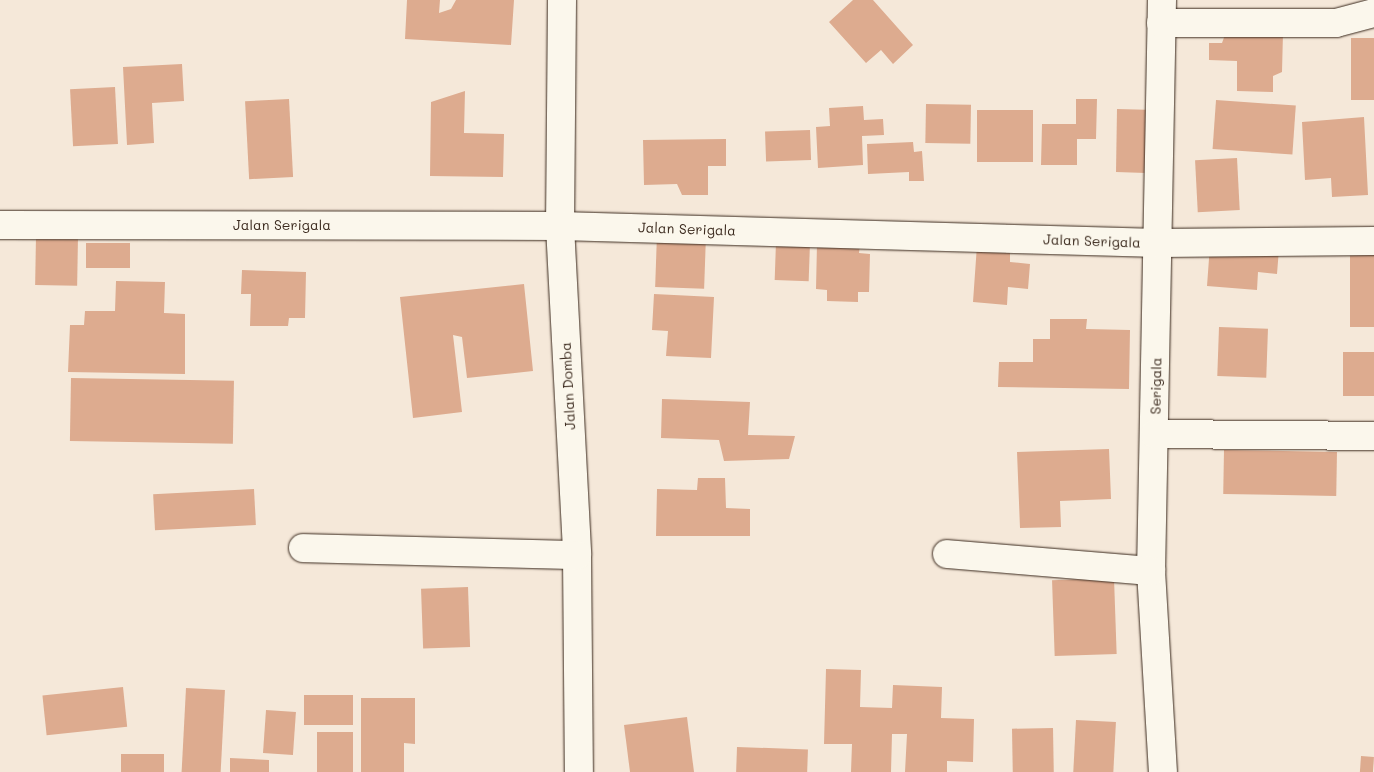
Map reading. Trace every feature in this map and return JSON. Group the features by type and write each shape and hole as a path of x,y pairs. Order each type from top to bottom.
{"street":[{"name":"Jalan Domba","path":"562,0 560,226 577,555 579,772"},
{"path":"1161,11 1336,22 1374,13"},
{"name":"Serigala","path":"1161,11 1159,243 1151,571 1163,772"},
{"name":"Jalan Serigala","path":"0,225 560,226 1159,243 1374,241"},
{"path":"1155,434 1374,436"},
{"path":"303,548 577,555"},
{"path":"948,554 1151,571"}],"building":[{"path":"407,0 440,0 439,13 451,9 456,0 514,0 511,45 405,39"},
{"path":"853,0 873,0 913,45 893,64 881,50 866,63 829,22"},
{"path":"1226,32 1283,33 1282,72 1273,76 1273,92 1237,91 1237,61 1209,60 1209,43 1222,43"},
{"path":"1351,38 1374,38 1374,100 1351,100"},
{"path":"182,64 184,101 152,103 154,143 127,145 123,67"},
{"path":"115,87 118,144 73,146 70,89"},
{"path":"465,91 464,133 504,134 503,177 430,176 431,102"},
{"path":"289,99 293,177 249,179 245,101"},
{"path":"1076,99 1097,99 1096,139 1077,139 1077,165 1041,165 1042,124 1076,124"},
{"path":"1216,100 1296,106 1292,154 1213,149"},
{"path":"926,104 971,105 970,144 925,143"},
{"path":"863,106 864,120 883,119 884,135 862,136 863,165 818,168 816,127 830,126 829,108"},
{"path":"1117,109 1155,110 1146,173 1116,172"},
{"path":"977,110 1033,110 1033,162 977,162"},
{"path":"1364,117 1368,195 1332,197 1331,178 1305,180 1302,122"},
{"path":"810,130 811,160 766,162 765,132"},
{"path":"726,139 726,166 708,166 708,195 682,195 677,184 644,185 643,140"},
{"path":"913,142 914,152 922,151 924,181 909,181 909,172 868,174 867,144"},
{"path":"1237,158 1240,210 1198,212 1195,160"},
{"path":"657,234 706,236 704,289 655,287"},
{"path":"36,236 78,237 77,286 35,285"},
{"path":"776,242 810,243 809,281 775,280"},
{"path":"86,243 130,243 130,268 86,268"},
{"path":"817,244 860,244 859,253 870,254 869,292 858,292 858,302 827,301 827,290 816,289"},
{"path":"977,245 1010,247 1010,262 1030,264 1028,289 1008,287 1007,305 973,302"},
{"path":"1210,245 1279,249 1277,274 1258,272 1257,290 1207,286"},
{"path":"1350,254 1374,254 1374,327 1350,327"},
{"path":"242,270 306,272 305,318 289,318 288,326 250,326 251,294 241,294"},
{"path":"116,281 165,282 164,313 185,314 185,374 68,372 70,325 84,325 85,311 115,311"},
{"path":"524,284 533,371 467,378 462,337 453,335 462,412 413,418 400,297"},
{"path":"654,294 714,297 711,358 666,356 668,331 652,330"},
{"path":"1050,319 1087,319 1086,329 1130,330 1129,389 998,387 999,362 1033,362 1033,339 1050,339"},
{"path":"1219,327 1268,329 1266,378 1217,376"},
{"path":"1343,352 1374,352 1374,396 1343,396"},
{"path":"71,378 234,381 233,444 70,441"},
{"path":"662,399 750,402 748,435 795,436 789,459 724,461 719,440 661,438"},
{"path":"1109,449 1111,499 1060,501 1061,527 1020,528 1017,452"},
{"path":"1224,450 1337,452 1336,496 1223,494"},
{"path":"698,478 725,478 726,508 750,509 750,536 656,536 657,489 697,490"},
{"path":"254,489 256,525 155,530 153,494"},
{"path":"1114,578 1117,654 1055,656 1052,580"},
{"path":"468,587 470,647 423,649 421,589"},
{"path":"826,669 861,670 860,707 892,708 893,685 942,687 941,718 974,719 973,762 947,761 947,772 905,772 907,734 892,734 891,772 851,772 852,744 824,744"},
{"path":"123,687 127,727 47,735 42,695"},
{"path":"186,688 225,690 221,772 182,772"},
{"path":"304,695 353,695 353,725 304,725"},
{"path":"361,698 415,698 415,744 404,743 404,772 361,772"},
{"path":"266,710 296,712 293,755 263,753"},
{"path":"687,717 694,772 630,772 624,725"},
{"path":"1076,720 1116,722 1113,772 1073,772"},
{"path":"1053,728 1054,772 1013,772 1012,729"},
{"path":"317,732 353,732 353,772 317,772"},
{"path":"737,747 808,749 807,772 736,772"},
{"path":"121,754 164,754 164,772 121,772"},
{"path":"1361,756 1374,757 1373,772 1360,772"},
{"path":"230,758 269,760 269,772 230,772"}]}
